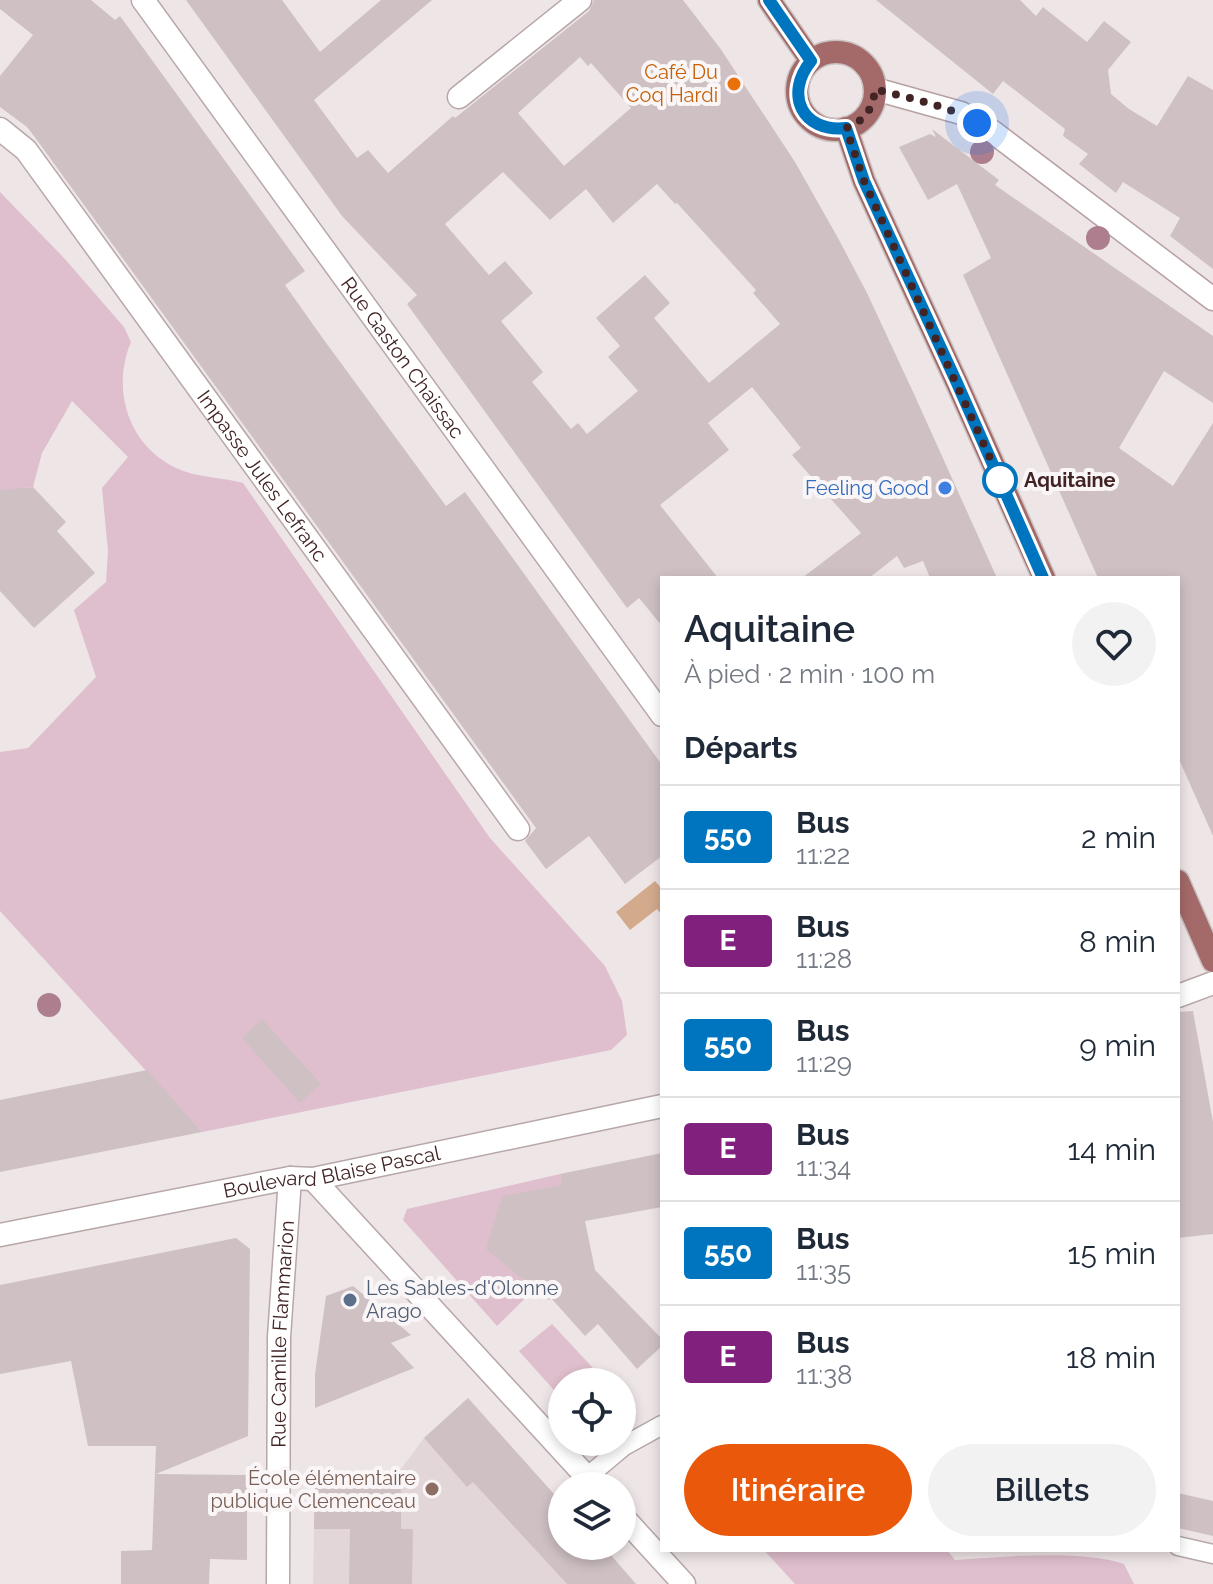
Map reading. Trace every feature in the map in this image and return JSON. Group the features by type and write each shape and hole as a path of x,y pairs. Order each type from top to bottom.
{"main road":[{"path":"769,0 811,61"},
{"path":"845,53 857,58 866,66 875,89 870,109 864,118 846,128 833,130 820,126 801,109 797,96 797,83 811,61 821,55 845,53"},
{"path":"846,128 864,181 1043,576"},
{"path":"1180,886 1213,961"}],"street":[{"name":"Rue Gaston Chaissac","path":"143,0 660,712"},
{"path":"459,97 580,0"},
{"path":"875,89 961,113 993,132 1213,299"},
{"name":"Impasse Jules Lefranc","path":"0,129 26,150 518,829"},
{"path":"1180,995 1213,983"},
{"name":"Boulevard Blaise Pascal","path":"0,1235 302,1179 660,1106"},
{"path":"302,1179 581,1472"},
{"name":"Rue Camille Flammarion","path":"278,1584 279,1337 302,1179"},
{"path":"636,1531 684,1584"}],"lane":[{"path":"600,1472 624,1446 660,1426"},
{"path":"1180,1546 1213,1554"}],"shaded area":[{"path":"0,192 64,258 124,327 131,342 125,360 124,396 135,430 146,445 159,458 176,468 243,483 490,838 605,966 622,1001 627,1035 611,1050 202,1132 0,911 0,752 28,748 96,677 74,610 106,582 108,551 102,488 128,457 72,401 42,453 33,487 22,488 9,500 0,490"},
{"path":"655,881 660,887 660,913 657,909 630,930 616,912"},
{"path":"560,1174 575,1249 497,1326 403,1220 407,1209"},
{"path":"552,1324 593,1368 548,1368 548,1383 519,1351"},
{"name":"École élémentaire publique Clemenceau","path":"468,1398 548,1487 548,1560 615,1560 636,1584 313,1584 315,1475 401,1469 424,1438"},
{"path":"766,1552 949,1552 955,1560 1041,1555 1086,1557 1124,1564 1134,1584 795,1584"}],"building":[{"path":"0,0 91,0 115,20 120,16 305,271 285,285 324,340 446,506 465,492 660,762 660,858 625,884 589,836 546,869 525,841 536,828 34,136 0,107 0,76 33,35 0,9"},
{"path":"186,0 282,0 320,52 381,0 432,0 314,100 357,158 368,150 388,173 453,116 455,118 589,11 594,0 683,0 720,48 795,162 838,238 867,293 996,576 929,576 923,561 904,568 897,556 872,576 805,576 861,533 792,455 801,448 752,387 708,423 729,450 660,505 716,576 660,576 660,624 639,598 627,608 407,304 417,295 342,216","holes":["580,57 588,66 591,63 631,108 564,166 518,113","503,172 550,220 586,189 613,223 657,184 756,290 753,293 780,324 709,383 654,318 670,303 645,275 596,318 620,346 608,357 638,391 587,434 578,423 571,429 532,382 543,372 501,321 533,293 505,261 489,275 445,224"]},
{"path":"876,0 1020,0 1036,16 1043,7 1087,42 1104,21 1131,42 1108,70 1111,94 1157,126 1188,76 1213,90 1213,269 1170,236 1180,218 1123,182 1116,193 1079,164 1088,154 1063,136 1065,129 1003,81 993,94"},
{"path":"932,129 999,180 995,185 1213,336 1213,403 1164,371 1119,448 1173,486 1213,423 1213,836 1180,762 1180,576 1097,576 963,275 991,258 957,184 928,200 899,147 930,134 936,137"},
{"path":"33,487 66,522 57,531 95,573 34,628 0,591 0,490"},
{"path":"1193,1011 1213,1122 1213,1234 1180,1238 1180,1012"},
{"path":"262,1019 321,1084 300,1103 242,1038"},
{"path":"147,1070 202,1132 0,1172 0,1100"},
{"path":"660,1153 660,1207 585,1221 595,1270 660,1337 660,1348 637,1369 598,1324 585,1336 551,1298 549,1300 486,1249 502,1196 562,1185 560,1174"},
{"path":"236,1238 250,1249 248,1436 156,1474 247,1475 247,1560 210,1559 209,1584 121,1584 121,1551 152,1550 156,1446 88,1446 71,1361 0,1374 0,1285"},
{"path":"353,1286 411,1335 391,1343 414,1368 315,1408 315,1374 326,1296"},
{"path":"468,1398 548,1487 548,1560 615,1560 636,1584 567,1584 473,1482 467,1487 424,1438"},
{"path":"315,1475 401,1476 401,1529 413,1529 412,1584 349,1584 350,1529 314,1529"},
{"path":"1180,1493 1213,1501 1213,1536 1180,1528"}],"bus line":[{"name":"550","path":"769,0 811,61 797,83 801,109 820,126 833,130 846,128 864,181 1042,576"}],"place":[{"name":"Café Du Coq Hardi","path":"734,84"},
{"name":"Aquitaine","path":"1000,480"},
{"name":"Feeling Good","path":"945,488"},
{"name":"Les Sables-d'Olonne Arago","path":"350,1300"},
{"name":"École élémentaire publique Clemenceau","path":"432,1489"}],"route":[{"path":"977,123 961,113 875,89 874,99 864,118 846,128 864,181 1000,480"}]}
